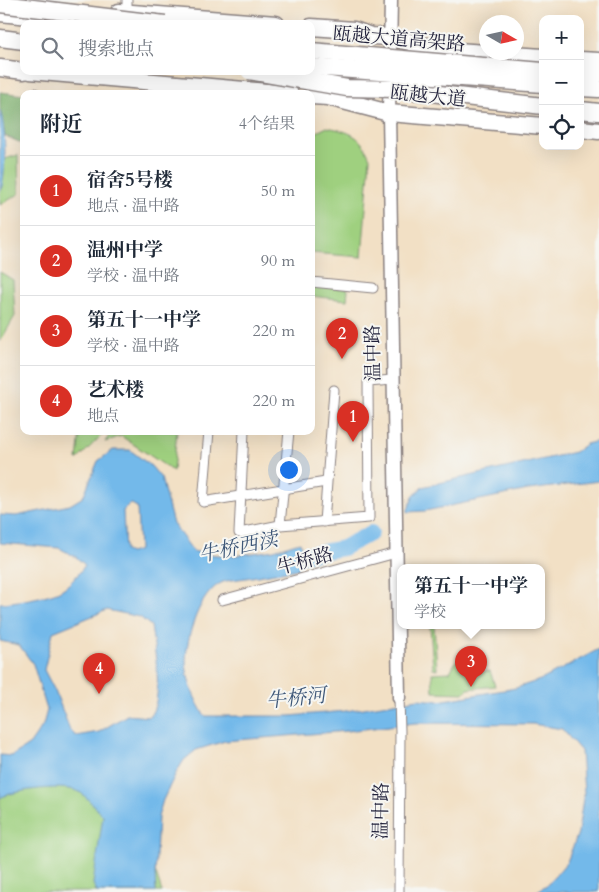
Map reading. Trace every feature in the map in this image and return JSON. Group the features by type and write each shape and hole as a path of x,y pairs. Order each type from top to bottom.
{"highway":[{"path":"0,4 132,20"},
{"path":"0,13 49,18 127,6 243,20"},
{"path":"0,24 20,26"},
{"path":"315,26 354,30 371,36"},
{"path":"315,37 390,36 442,50 539,57"},
{"path":"0,38 20,40"},
{"name":"瓯越大道高架路","path":"315,51 539,71"},
{"path":"584,60 599,61"},
{"name":"瓯越大道高架路","path":"315,67 539,84"},
{"path":"0,68 20,70"},
{"path":"584,73 599,74"},
{"path":"75,75 245,90"},
{"path":"272,75 347,88 396,89 539,106"},
{"path":"584,88 599,89"},
{"name":"瓯越大道","path":"315,96 328,97 389,113 539,126"},
{"path":"584,110 599,112"},
{"path":"584,129 599,131"}],"street":[{"name":"温中路","path":"391,0 389,113 397,601"},
{"path":"315,282 373,288"},
{"path":"244,435 238,533 280,525 369,518 368,382 392,380"},
{"path":"324,522 334,390"},
{"path":"209,435 203,502 326,482"},
{"path":"280,525 289,435"},
{"name":"牛桥路","path":"222,600 396,553"},
{"name":"温中路","path":"398,629 400,731 398,892"}],"green space":[{"path":"0,92 20,94 20,142 5,136 0,111"},
{"path":"327,127 342,131 359,139 367,150 370,158 362,257 315,253 315,133"},
{"path":"18,155 19,194 0,205 5,159"},
{"path":"0,272 13,280 15,316 0,342"},
{"path":"315,286 348,289 347,300 315,296"},
{"path":"80,435 102,435 77,460"},
{"path":"109,435 177,435 173,471 121,436 105,442"},
{"path":"430,629 434,629 437,669 433,668"},
{"path":"462,659 472,663 477,672 490,671 495,686 468,689 464,693 433,692 432,673 450,672 456,661"},
{"path":"117,754 162,892 0,892 0,765"}],"water":[{"path":"0,110 4,127 5,151 4,175 0,192"},
{"path":"599,441 599,481 528,490 425,511 407,512 413,497 422,487 575,452 586,444"},
{"path":"113,450 130,450 151,466 161,478 173,524 193,551 232,556 274,550 300,542 305,556 298,569 223,582 207,595 201,605 191,629 186,662 192,690 205,716 290,716 346,711 418,699 439,701 516,688 543,679 599,649 599,892 536,892 548,884 567,862 578,833 584,792 581,751 562,729 533,724 415,723 347,731 225,741 196,750 184,760 176,773 163,800 158,817 156,892 97,892 93,884 103,816 87,798 75,790 54,788 16,792 0,798 0,755 12,756 30,744 43,725 47,710 33,664 19,645 0,641 0,603 30,599 59,591 74,580 85,565 76,557 59,548 0,543 0,515 16,516 70,505 83,497 98,461","holes":["130,503 137,507 139,550 130,553 125,551 123,511","107,610 140,617 151,626 157,673 154,709 149,717 127,715 99,732 76,736 70,730 55,691 44,670 53,632"]}],"waterway":[{"name":"牛桥西渎","path":"283,559 343,548 371,533"}],"place":[{"name":"温州中学","path":"342,359"},
{"name":"宿舍5号楼","path":"353,442"},
{"name":"第五十一中学","path":"471,687"},
{"name":"艺术楼","path":"99,694"}],"water label":[{"name":"牛桥河","path":"296,698"}]}
